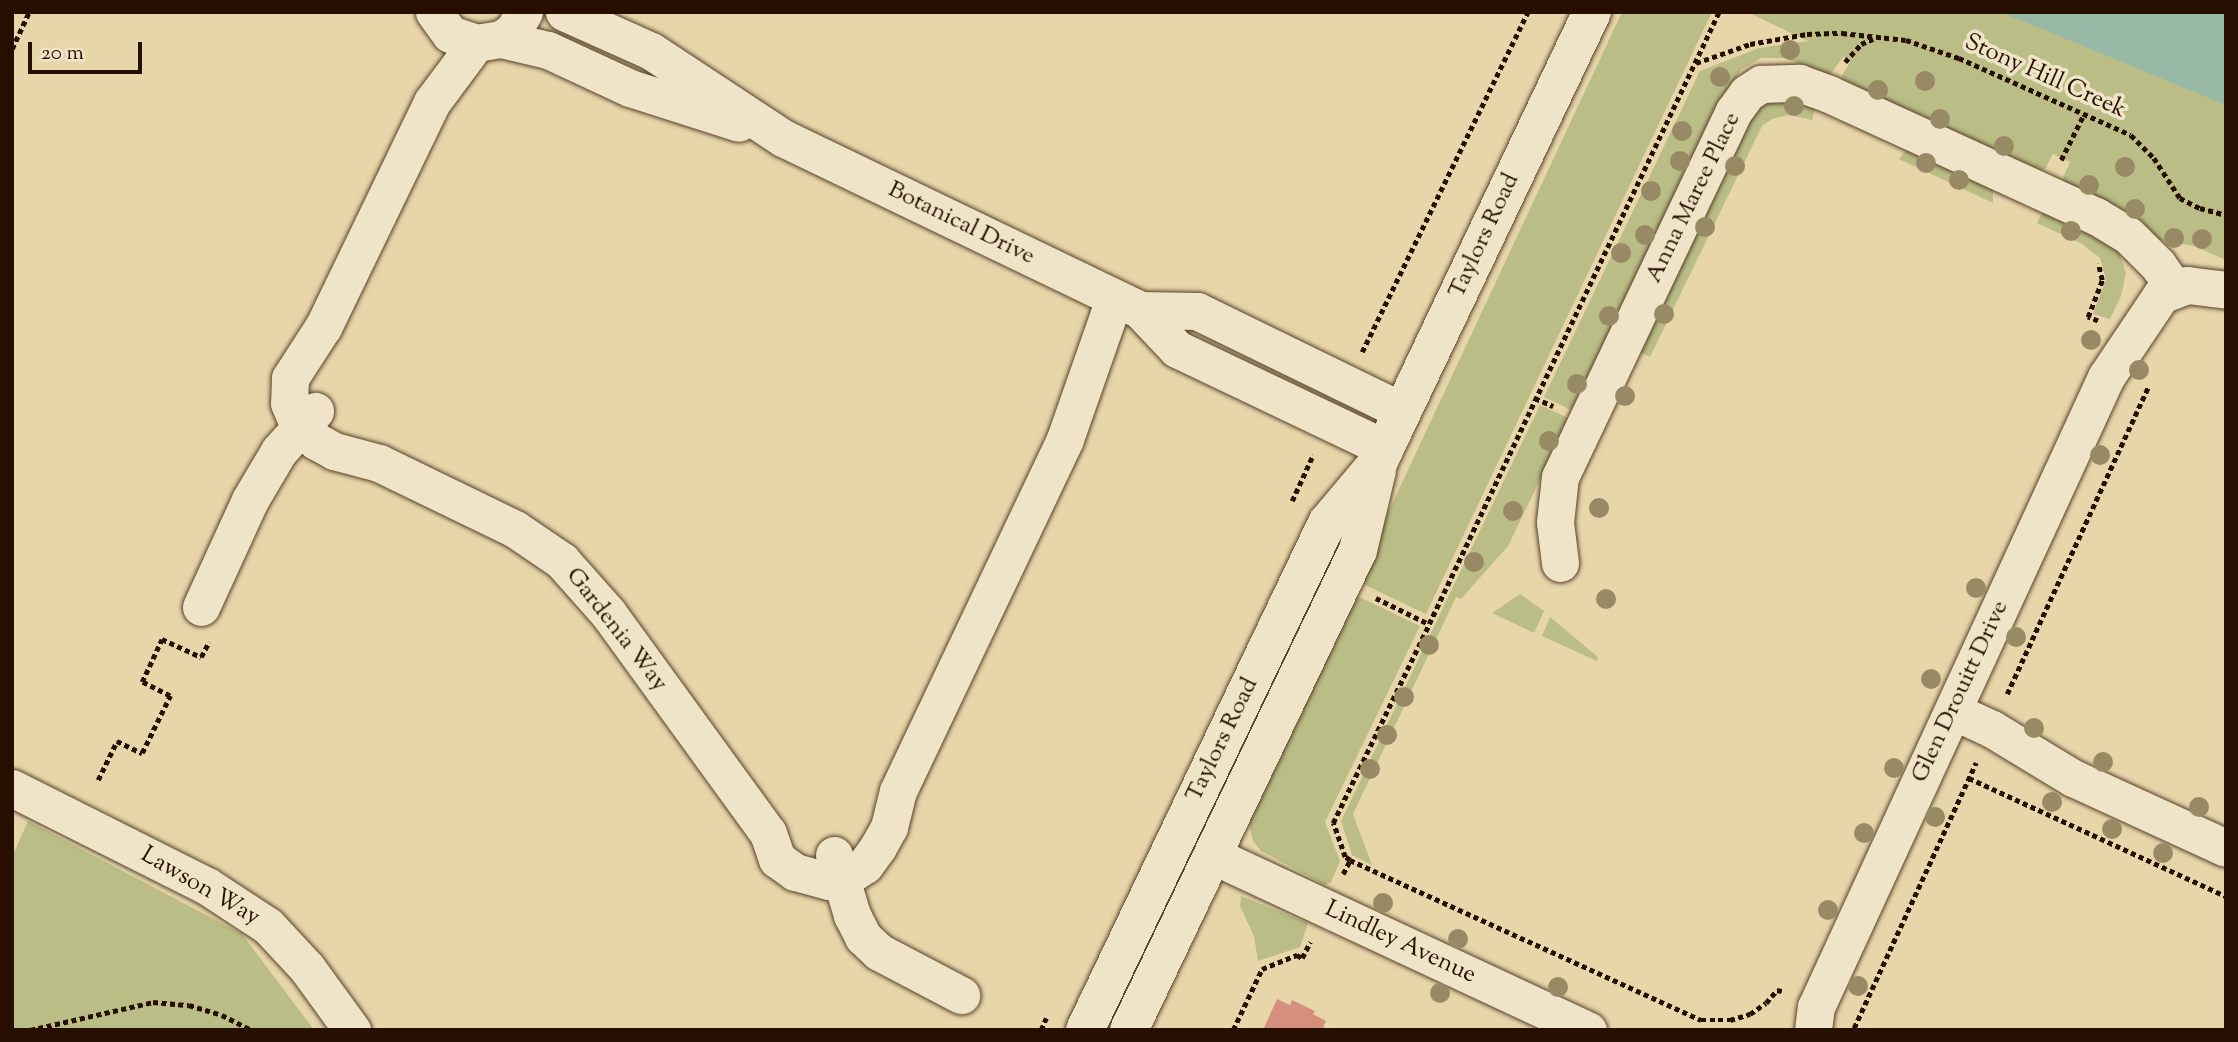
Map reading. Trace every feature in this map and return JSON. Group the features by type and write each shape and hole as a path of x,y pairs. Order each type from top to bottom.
{"street":[{"name":"Botanical Drive","path":"564,12 651,51 783,138 1127,305 1177,349 1382,454"},
{"name":"Taylors Road","path":"1129,1030 1358,550 1382,454 1592,12"},
{"name":"Botanical Drive","path":"437,18 450,34 500,31 631,88 783,138"},
{"name":"Gardenia Way","path":"432,102 437,18"},
{"name":"Gardenia Way","path":"500,31 432,102 323,327 299,362 288,389 289,403 308,419 316,441 334,451 379,463 515,528 562,561 608,612 768,833 777,859 795,873 829,881 838,866"},
{"name":"Anna Maree Place","path":"1560,563 1555,510 1560,477 1734,111 1747,93 1768,82 1799,83 2114,225 2166,276"},
{"path":"2226,272 2183,258 2166,276 2226,290"},
{"name":"Glen Drouitt Drive","path":"1808,1022 2106,377 2161,295 2166,276 2144,278 2115,330 2106,377"},
{"name":"Botanical Drive","path":"1127,305 1197,311 1402,411"},
{"path":"961,995 878,952 863,937 838,866 865,865 889,827 898,791 1065,439 1115,358 1127,305"},
{"path":"201,607 250,500 279,451 308,419"},
{"name":"Taylors Road","path":"1085,1030 1327,523 1382,454"},
{"path":"1948,722 1981,752 2073,778 2226,848"},
{"name":"Lawson Way","path":"12,788 207,886 268,926 307,968 352,1030"},
{"path":"1176,838 1212,855"},
{"name":"Lindley Avenue","path":"1212,855 1588,1030"}],"path":[{"path":"12,49 29,12"},
{"path":"1360,355 1528,12"},
{"path":"1719,12 1333,823 1345,857 1350,860 1701,1020 1730,1020 1750,1014 1766,1003 1777,989 1808,1022"},
{"name":"Stony Hill Creek","path":"1695,63 1778,38 1842,33 1873,39 1890,37 1941,51 2113,125 2142,144 2180,198 2200,208 2226,215"},
{"path":"2045,192 2084,114"},
{"path":"2096,259 2102,279 2088,317 2115,330"},
{"path":"1854,1025 2153,376"},
{"path":"1342,583 1429,624"},
{"path":"98,780 117,741 142,753 170,696 142,682 162,639 201,657 220,617 201,607"},
{"path":"1981,752 2226,896"},
{"path":"1233,1030 1262,969 1297,955 1303,958 1350,860"},
{"path":"30,1030 153,1002 222,1015 251,1030"}],"green space":[{"path":"1622,12 1712,12 1426,614 1361,583 1358,577"},
{"path":"1747,12 2226,12 2226,260 2194,246 2154,239 2066,185 2063,178 2070,162 2053,154 2045,169 2037,171 1843,81 1842,76 1851,60 1843,57 1829,76 1785,58 1761,58 1741,70 1724,97 1575,408 1569,409 1544,397 1700,71 1759,48 1808,41"},
{"path":"1783,96 1816,105 1812,120 1788,115 1772,119 1762,126 1650,357 1641,353 1638,348 1748,119 1763,103"},
{"path":"1908,148 1993,187 1993,203 1899,159"},
{"path":"2044,208 2118,249 2126,273 2121,296 2110,319 2093,314 2106,279 2100,258 2082,244 2037,223"},
{"path":"1540,405 1566,417 1568,422 1508,546 1461,599 1456,597 1353,814 1372,865 1352,855 1341,821"},
{"path":"1520,594 1544,611 1534,633 1492,613"},
{"path":"1355,595 1420,626 1325,822 1340,861 1331,882 1325,885 1261,851 1253,841 1247,816"},
{"path":"1550,617 1598,657 1597,661 1542,636"},
{"path":"28,821 242,934 314,1030 12,1030 12,857"},
{"path":"1241,896 1308,923 1300,947 1258,961 1254,936 1240,906"}],"shaded area":[{"path":"2001,12 2226,12 2226,105"}],"building":[{"path":"1277,999 1290,1005 1292,1000 1315,1011 1313,1014 1326,1021 1323,1027 1330,1030 1263,1030"}]}
